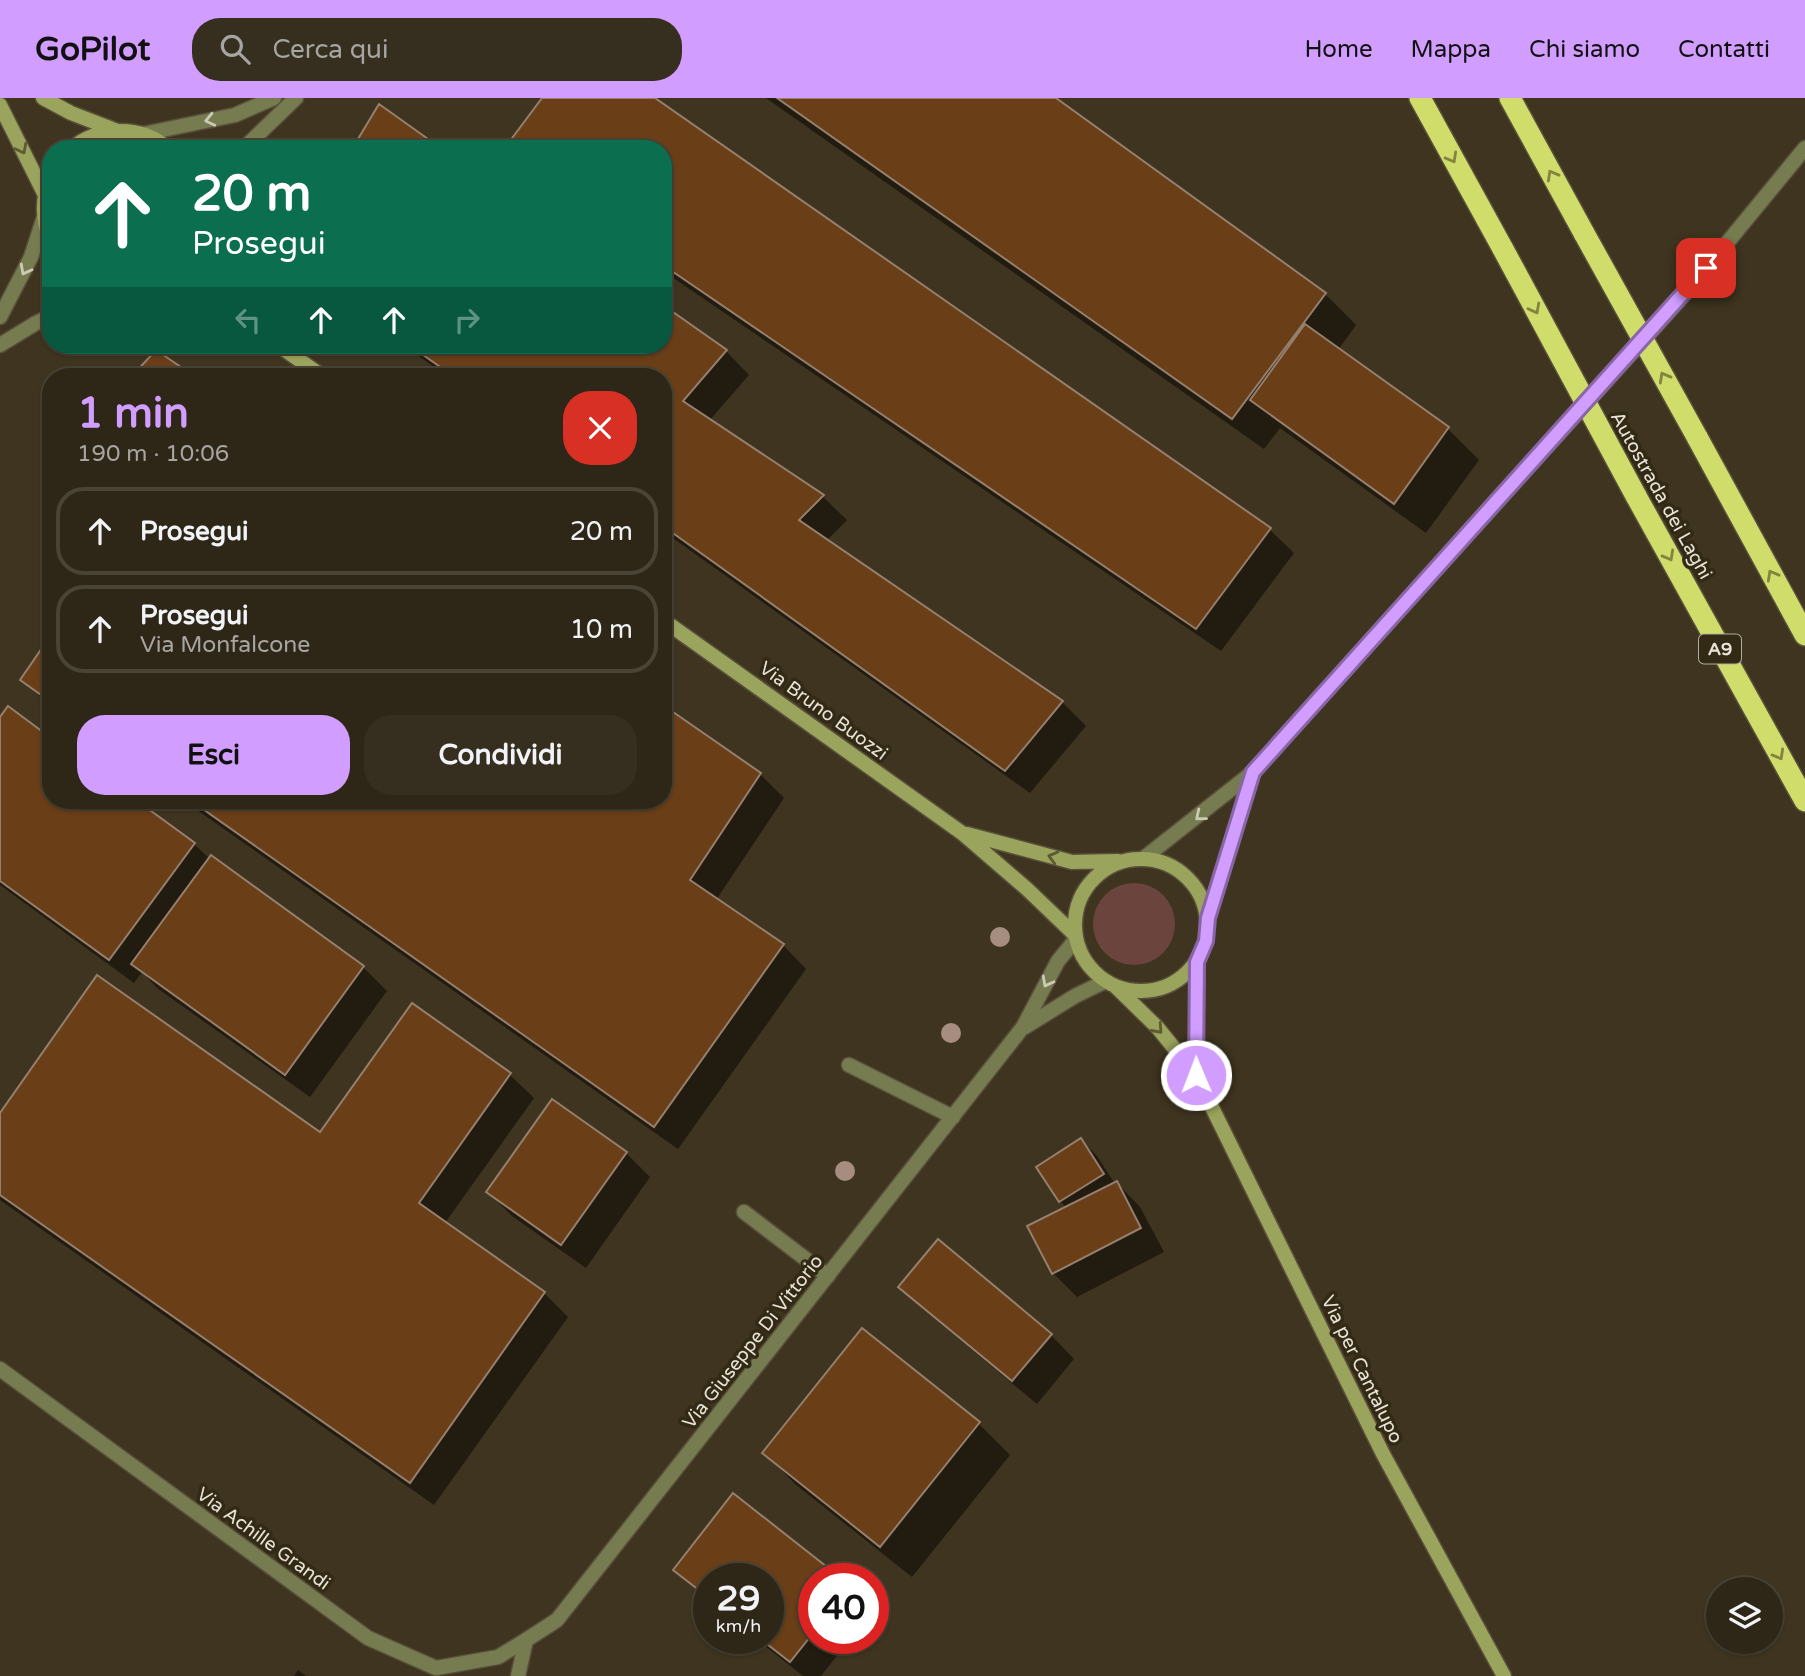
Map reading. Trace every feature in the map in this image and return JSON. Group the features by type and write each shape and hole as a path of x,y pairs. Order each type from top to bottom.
{"highway":[{"name":"Autostrada dei Laghi","path":"1420,98 1805,802"},
{"path":"1510,98 1805,635"}],"street":[{"path":"43,98 71,113 116,130 143,134 156,140"},
{"path":"143,134 235,115 274,98"},
{"path":"252,140 296,98"},
{"path":"0,105 42,189"},
{"path":"86,140 96,134 116,130"},
{"path":"1144,858 1196,820 1253,772 1690,288 1805,148"},
{"path":"0,317 31,257 42,223"},
{"path":"0,345 42,320"},
{"path":"291,354 311,368"},
{"name":"Via Bruno Buozzi","path":"672,626 962,832 1027,889 1075,937"},
{"path":"1208,918 1194,883 1180,870 1163,862 1144,858 1121,861 1104,869 1090,882 1080,898 1075,916 1075,937 1087,964 1111,984 1138,992 1161,989 1181,979 1197,962 1206,941 1208,918 1253,772"},
{"name":"Via Bruno Buozzi","path":"962,832 1072,862 1121,861"},
{"name":"Via Giuseppe Di Vittorio","path":"526,1640 557,1620 953,1117 1023,1027 1058,961 1075,937"},
{"name":"Via per Cantalupo","path":"1196,1075 1197,962"},
{"name":"Via Giuseppe Di Vittorio","path":"1023,1027 1075,996 1111,984"},
{"name":"Via per Cantalupo","path":"1111,984 1157,1027 1196,1075 1382,1454 1504,1676"},
{"path":"849,1065 953,1117"},
{"path":"744,1212 828,1276"},
{"name":"Via Achille Grandi","path":"0,1369 368,1638 436,1668 498,1657 526,1640"},
{"path":"518,1676 526,1640"}],"shaded area":[{"path":"1134,883 1150,886 1163,895 1172,908 1175,924 1172,940 1163,953 1150,962 1134,965 1118,962 1105,953 1096,940 1093,924 1096,908 1105,895 1118,886"}],"building":[{"path":"542,98 655,98 1271,528 1196,629 672,271 672,140 511,140"},
{"path":"777,98 1056,98 1326,293 1232,419"},
{"path":"379,104 429,140 357,140"},
{"path":"672,311 727,350 683,401 824,495 799,520 1063,701 1005,771 672,532 672,368 442,368 422,354 672,354"},
{"path":"1305,324 1449,427 1394,504 1250,400"},
{"path":"152,354 162,354 182,368 139,368"},
{"path":"42,648 42,696 20,680"},
{"path":"8,706 42,731 42,809 148,809 195,843 109,960 0,881 0,717"},
{"path":"672,711 761,773 690,880 784,944 654,1127 203,809 672,809"},
{"path":"211,855 364,966 285,1075 131,964"},
{"path":"97,975 320,1132 412,1003 511,1073 419,1203 545,1292 410,1483 0,1195 0,1113"},
{"path":"552,1099 627,1152 561,1245 486,1192"},
{"path":"1081,1138 1104,1174 1059,1202 1036,1167"},
{"path":"1117,1181 1141,1228 1052,1274 1027,1226"},
{"path":"938,1239 1052,1334 1012,1381 898,1287"},
{"path":"862,1328 980,1422 880,1547 762,1453"},
{"path":"733,1493 822,1563 798,1563 798,1652 790,1662 780,1654 784,1654 784,1563 693,1563 693,1586 673,1570"}],"route":[{"path":"1196,1075 1197,962 1206,941 1208,918 1253,772 1706,268"}]}
